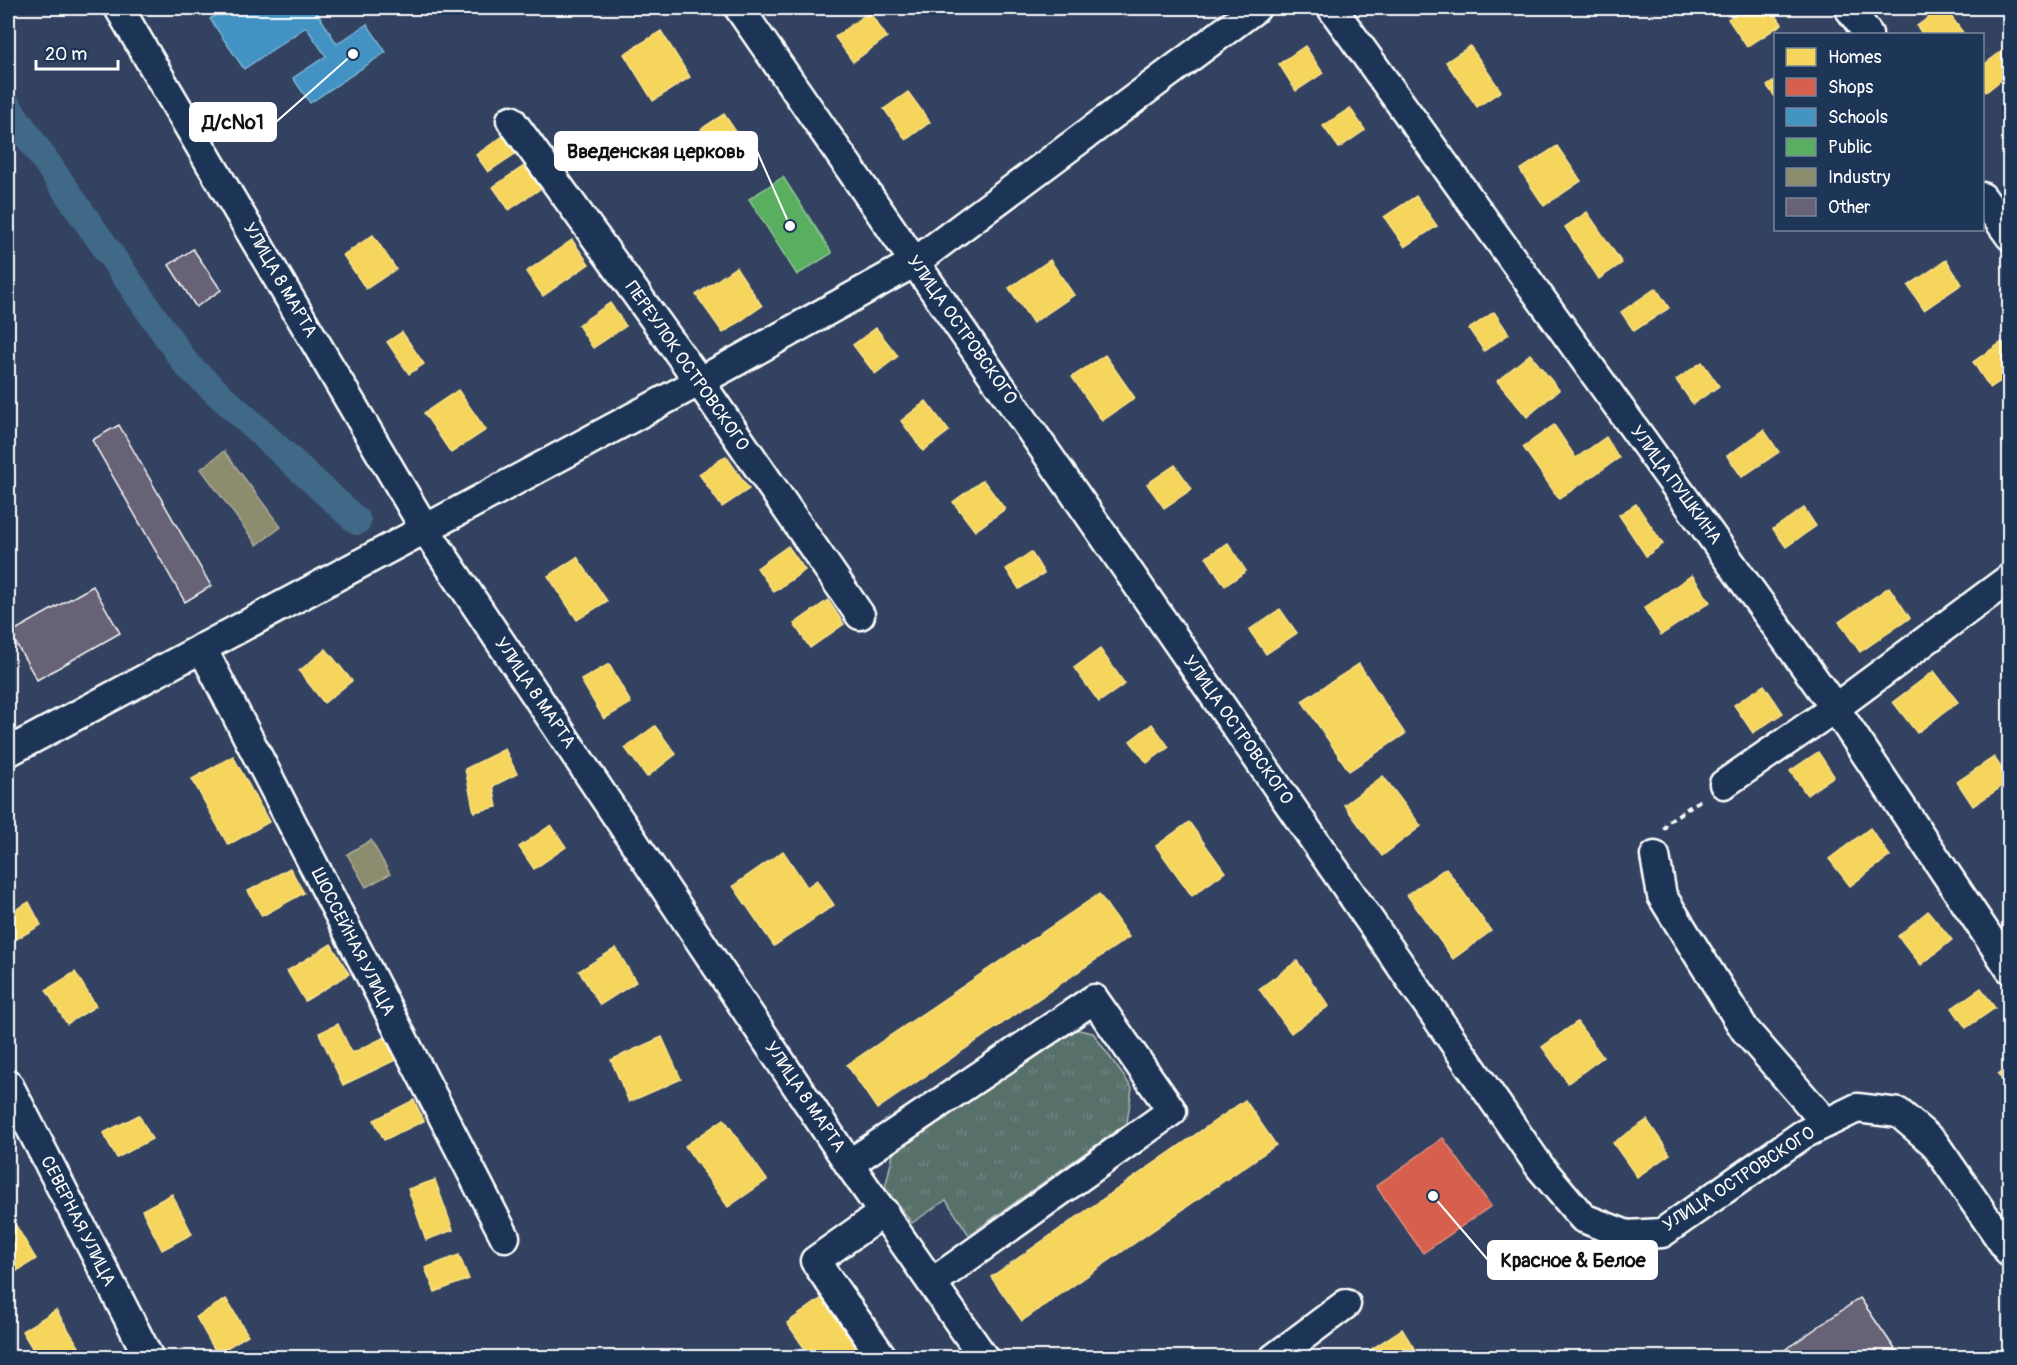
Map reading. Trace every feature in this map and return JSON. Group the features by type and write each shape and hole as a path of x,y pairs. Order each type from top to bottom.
{"street":[{"name":"УЛИЦА 8 МАРТА","path":"119,8 425,529 849,1164 984,1358"},
{"name":"УЛИЦА ОСТРОВСКОГО","path":"739,8 1539,1167 1583,1218 1627,1234 1662,1233 1802,1135 1857,1108 1899,1113 1934,1143 2010,1253"},
{"path":"8,752 699,381 915,262 1256,8"},
{"name":"УЛИЦА ПУШКИНА","path":"1332,8 1835,708 2010,969"},
{"path":"1849,8 1867,33"},
{"name":"ПЕРЕУЛОК ОСТРОВСКОГО","path":"511,120 699,381 860,615"},
{"path":"1984,198 2010,236"},
{"path":"1724,784 1835,708 2010,578"},
{"name":"ШОССЕЙНАЯ УЛИЦА","path":"202,648 505,1237"},
{"path":"1655,856 1662,896 1745,1030 1826,1123"},
{"path":"849,1164 1094,999 1172,1111 933,1282"},
{"name":"СЕВЕРНАЯ УЛИЦА","path":"8,1084 149,1358"},
{"path":"883,1358 815,1261 884,1212"},
{"path":"1274,1358 1346,1304"}],"path":[{"path":"1655,856 1667,822 1724,784"}],"green space":[{"path":"1074,1029 1093,1033 1132,1088 1127,1123 969,1235 946,1200 912,1223 885,1188 893,1154"}],"building: Homes":[{"path":"1745,8 1771,8 1782,24 1747,47 1728,19"},
{"path":"1945,8 1963,33 1921,33 1917,26"},
{"path":"869,12 887,37 853,62 835,37"},
{"path":"661,31 690,77 653,101 624,54"},
{"path":"2010,45 2010,73 1986,92 1984,90 1984,64"},
{"path":"1305,46 1323,73 1296,91 1279,64"},
{"path":"1470,46 1501,91 1477,107 1446,62"},
{"path":"1774,81 1774,95 1767,86"},
{"path":"908,92 930,122 906,140 884,109"},
{"path":"1350,108 1365,130 1339,148 1323,126"},
{"path":"724,114 743,142 720,158 701,129"},
{"path":"506,134 518,152 488,172 476,155"},
{"path":"1557,146 1581,181 1544,206 1520,170"},
{"path":"527,164 543,187 509,210 493,187"},
{"path":"1416,196 1437,226 1405,247 1384,217"},
{"path":"1587,212 1622,263 1599,279 1565,227"},
{"path":"373,235 396,269 366,289 343,255"},
{"path":"572,240 589,264 543,296 526,272"},
{"path":"1050,260 1074,295 1033,323 1009,288"},
{"path":"1946,260 1962,284 1924,310 1908,286"},
{"path":"736,267 762,306 723,333 696,295"},
{"path":"1656,288 1669,308 1634,331 1621,312"},
{"path":"610,303 626,326 593,348 578,325"},
{"path":"1494,312 1509,334 1484,351 1469,329"},
{"path":"876,328 898,356 875,374 853,345"},
{"path":"402,332 424,364 409,374 387,342"},
{"path":"2002,342 2010,352 2010,375 1990,388 1973,362"},
{"path":"1530,354 1559,390 1527,417 1497,381"},
{"path":"1105,355 1135,398 1102,421 1072,377"},
{"path":"1702,362 1719,386 1693,404 1676,380"},
{"path":"458,390 486,430 451,453 424,413"},
{"path":"926,401 949,431 923,451 901,421"},
{"path":"1554,425 1576,458 1606,437 1619,458 1559,499 1523,447"},
{"path":"1764,430 1779,452 1742,477 1727,456"},
{"path":"726,456 749,489 722,507 699,474"},
{"path":"1175,465 1192,489 1164,508 1147,484"},
{"path":"983,480 1005,509 975,531 953,502"},
{"path":"1636,504 1663,544 1646,556 1619,515"},
{"path":"1804,508 1816,526 1786,547 1773,529"},
{"path":"1228,543 1246,571 1225,586 1206,557"},
{"path":"788,546 805,570 774,592 757,568"},
{"path":"1031,552 1044,573 1019,589 1006,569"},
{"path":"577,557 607,601 577,620 548,576"},
{"path":"1692,575 1710,602 1661,635 1644,608"},
{"path":"1889,587 1910,618 1860,652 1839,622"},
{"path":"828,600 844,624 810,648 794,624"},
{"path":"1280,609 1297,633 1266,654 1249,630"},
{"path":"326,649 352,681 324,703 299,671"},
{"path":"1100,649 1125,684 1099,702 1074,668"},
{"path":"609,664 631,703 604,719 581,680"},
{"path":"1359,664 1405,734 1349,771 1302,701"},
{"path":"1934,671 1958,702 1917,733 1893,702"},
{"path":"1764,685 1783,713 1753,733 1734,705"},
{"path":"1152,724 1169,747 1147,763 1130,741"},
{"path":"655,726 676,754 647,777 625,748"},
{"path":"505,749 517,774 493,786 497,807 474,812 465,769"},
{"path":"1818,752 1834,776 1807,795 1790,771"},
{"path":"233,756 269,822 228,845 192,779"},
{"path":"1994,757 2010,781 1973,806 1957,782"},
{"path":"1383,776 1421,826 1382,856 1344,805"},
{"path":"1189,822 1225,872 1192,896 1156,846"},
{"path":"551,825 566,847 534,869 519,847"},
{"path":"1870,828 1890,856 1850,886 1829,859"},
{"path":"783,851 807,887 817,880 834,905 774,946 733,886"},
{"path":"290,868 304,893 262,916 248,891"},
{"path":"1446,868 1491,931 1453,959 1407,895"},
{"path":"1099,894 1129,937 877,1109 847,1065"},
{"path":"29,902 41,925 8,944 8,914"},
{"path":"1928,911 1952,940 1921,965 1898,936"},
{"path":"331,944 349,974 305,1001 287,971"},
{"path":"616,948 636,982 600,1005 579,971"},
{"path":"1297,961 1329,1006 1291,1033 1259,989"},
{"path":"75,972 96,1006 67,1024 46,990"},
{"path":"1981,988 1995,1008 1966,1028 1952,1008"},
{"path":"1577,1022 1603,1057 1568,1083 1542,1047"},
{"path":"338,1024 352,1053 389,1035 400,1058 343,1085 319,1033"},
{"path":"662,1037 681,1079 629,1102 611,1060"},
{"path":"2010,1067 2010,1092 1998,1074"},
{"path":"414,1100 424,1121 384,1140 374,1120"},
{"path":"1245,1100 1276,1145 1022,1321 991,1277"},
{"path":"139,1115 152,1139 117,1158 103,1133"},
{"path":"724,1119 767,1180 728,1207 685,1146"},
{"path":"1647,1120 1670,1154 1637,1177 1613,1143"},
{"path":"435,1180 453,1230 426,1240 408,1189"},
{"path":"172,1194 192,1234 162,1250 142,1210"},
{"path":"15,1224 36,1259 9,1276 8,1228"},
{"path":"459,1255 469,1279 435,1292 425,1268"},
{"path":"829,1293 874,1358 811,1358 787,1323"},
{"path":"226,1299 248,1335 217,1354 196,1317"},
{"path":"56,1310 81,1350 70,1358 38,1358 22,1331"},
{"path":"1402,1329 1420,1358 1358,1358"}],"building: Shops":[{"path":"1443,1138 1491,1206 1423,1253 1376,1186"}],"building: Schools":[{"path":"227,8 321,8 316,11 337,44 367,24 386,52 310,103 293,78 326,56 306,27 244,69 210,19"}],"building: Public":[{"path":"783,177 832,253 797,275 749,199"}],"building: Industry":[{"path":"224,451 281,527 257,545 201,469"},
{"path":"371,840 390,874 366,887 347,854"}],"building: Other":[{"path":"193,249 221,290 196,307 169,265"},
{"path":"119,425 211,586 185,602 92,440"},
{"path":"93,586 120,633 37,680 10,633"},
{"path":"1860,1298 1899,1355 1896,1358 1773,1358"}],"waterway":[{"path":"8,107 187,365 357,521"}],"place":[{"name":"Д/с№1","path":"353,54"},
{"name":"Введенская церковь","path":"790,226"},
{"name":"Красное & Белое","path":"1433,1196"}]}
